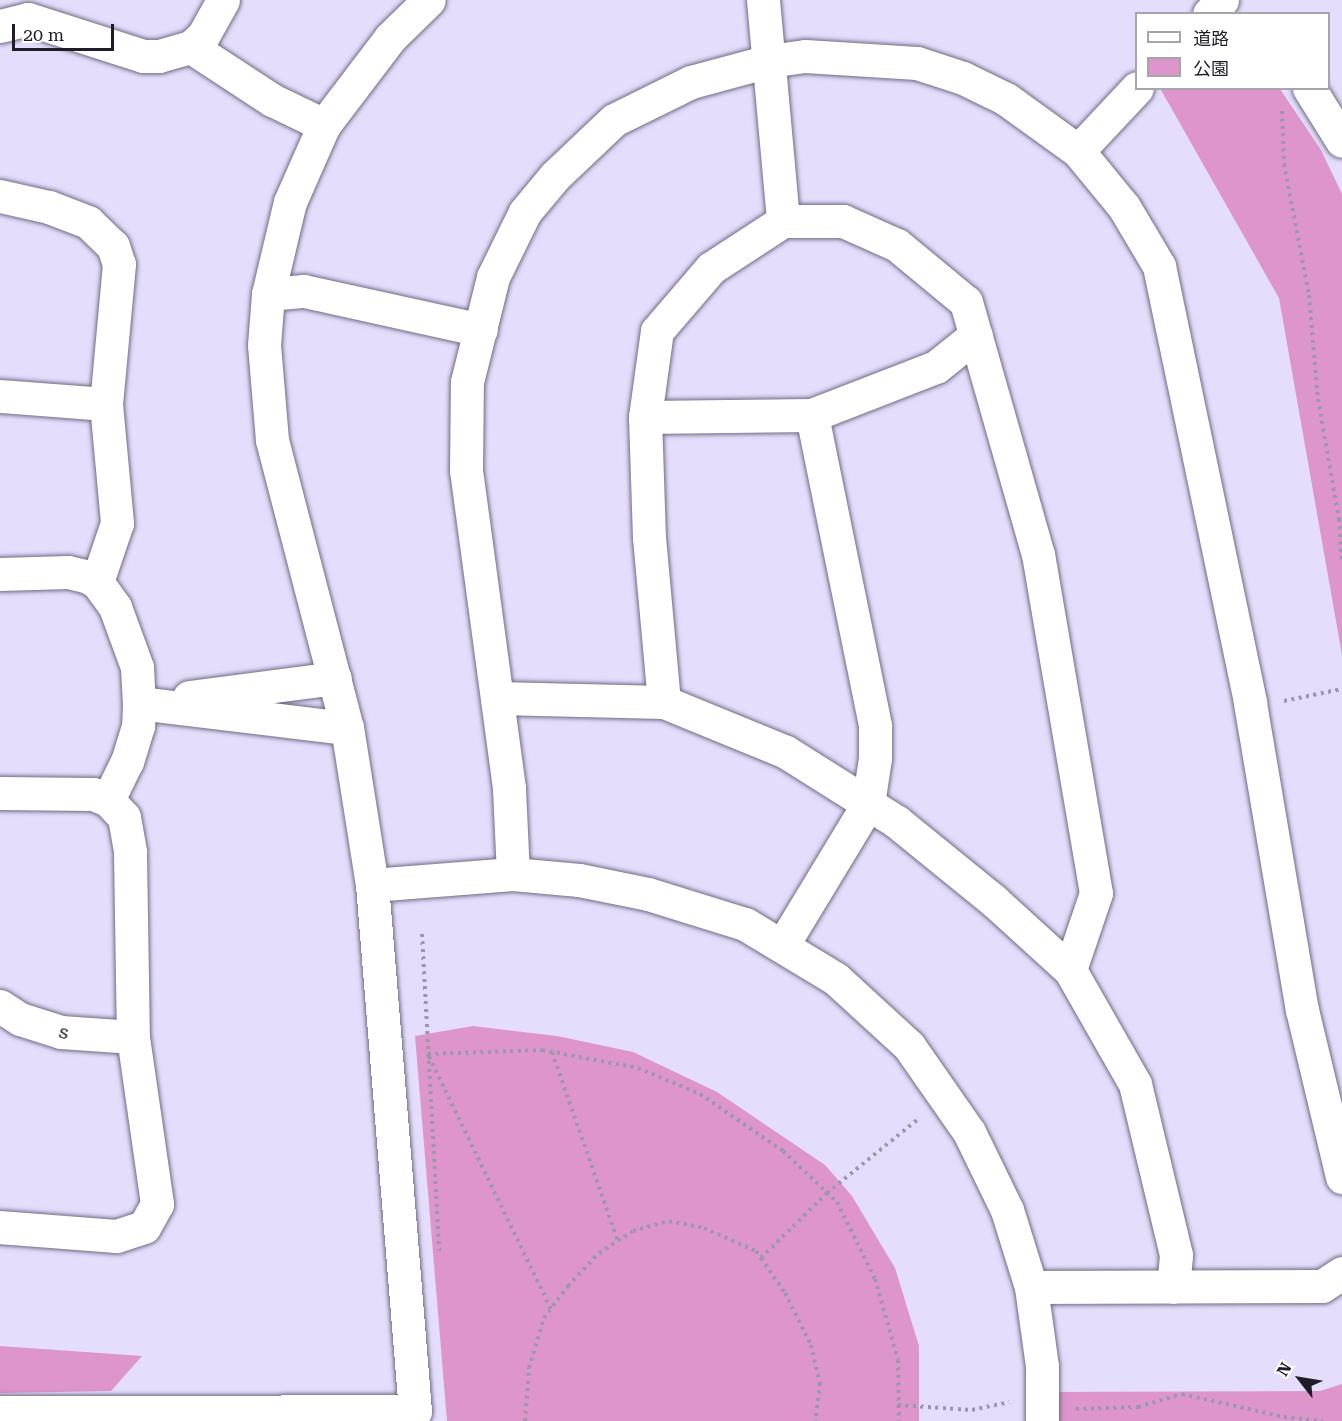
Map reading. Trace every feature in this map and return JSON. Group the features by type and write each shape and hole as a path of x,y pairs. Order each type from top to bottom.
{"street":[{"path":"20,15 143,56 177,54 192,47 203,36 223,0"},
{"path":"0,1412 415,1416 372,885 347,728 272,441 264,345 268,294 290,202 324,125 390,38 429,0"},
{"path":"763,0 783,222"},
{"path":"1211,12 1221,0"},
{"path":"1231,0 1241,12"},
{"path":"192,47 272,100 324,125"},
{"path":"513,874 509,788 466,471 467,382 493,277 525,212 555,176 614,120 691,82 769,61 847,56 916,63 963,78 1006,99 1078,151 1124,207 1159,266 1251,708 1302,1010 1342,1177"},
{"path":"1078,151 1135,90"},
{"path":"1311,90 1342,141"},
{"path":"0,196 49,207 88,222 113,246 119,264 106,404 117,523 97,582"},
{"path":"664,702 649,538 645,417 657,331 711,268 783,222 843,221 897,245 966,302 1038,554 1096,893 1070,970"},
{"path":"268,294 304,291 481,330"},
{"path":"645,417 812,415 936,367 976,335"},
{"path":"0,396 106,404"},
{"path":"782,946 868,804 875,758 875,725 812,415"},
{"path":"0,574 68,572 97,582 116,607 131,643 139,703 138,726 130,752 108,800"},
{"path":"139,703 335,678"},
{"path":"497,698 664,702 786,752 897,822 993,900 1070,970 1135,1084 1176,1255 1173,1287"},
{"path":"139,703 347,728"},
{"path":"0,793 93,794 108,800 124,817 129,834 133,1037 156,1189 153,1217 134,1233 116,1236 0,1227"},
{"path":"372,885 513,874 579,880 648,894 746,924 837,979 909,1046 969,1132 1007,1210 1031,1287 1038,1325 1042,1412"},
{"name":"s","path":"0,1006 20,1019 61,1032 133,1037"},
{"path":"1031,1287 1322,1286 1342,1273"}],"path":[{"path":"1281,106 1284,164 1309,295 1318,399 1339,519 1342,564"},
{"path":"1251,708 1342,689"},
{"path":"422,934 440,1262"},
{"path":"428,1054 552,1052 638,1068 700,1094 783,1151 837,1202 875,1279 898,1360 899,1421"},
{"path":"552,1052 618,1241"},
{"path":"428,1054 551,1309"},
{"path":"761,1258 827,1193 926,1112"},
{"path":"525,1421 529,1368 544,1318 599,1253 633,1231 669,1221 704,1228 756,1251 785,1293 811,1345 819,1383 815,1421"},
{"path":"898,1405 941,1405 972,1410 1008,1402 1042,1412 1138,1407 1182,1394 1284,1417 1323,1421"}],"green space":[{"path":"1161,90 1281,90 1321,150 1342,194 1342,655 1279,298"},
{"path":"473,1026 557,1036 633,1052 717,1092 825,1165 852,1196 895,1268 919,1346 919,1421 447,1421 415,1036"},
{"path":"0,1346 142,1356 111,1391 0,1393"},
{"path":"1342,1384 1342,1421 1051,1421 1051,1392 1320,1391"}]}
